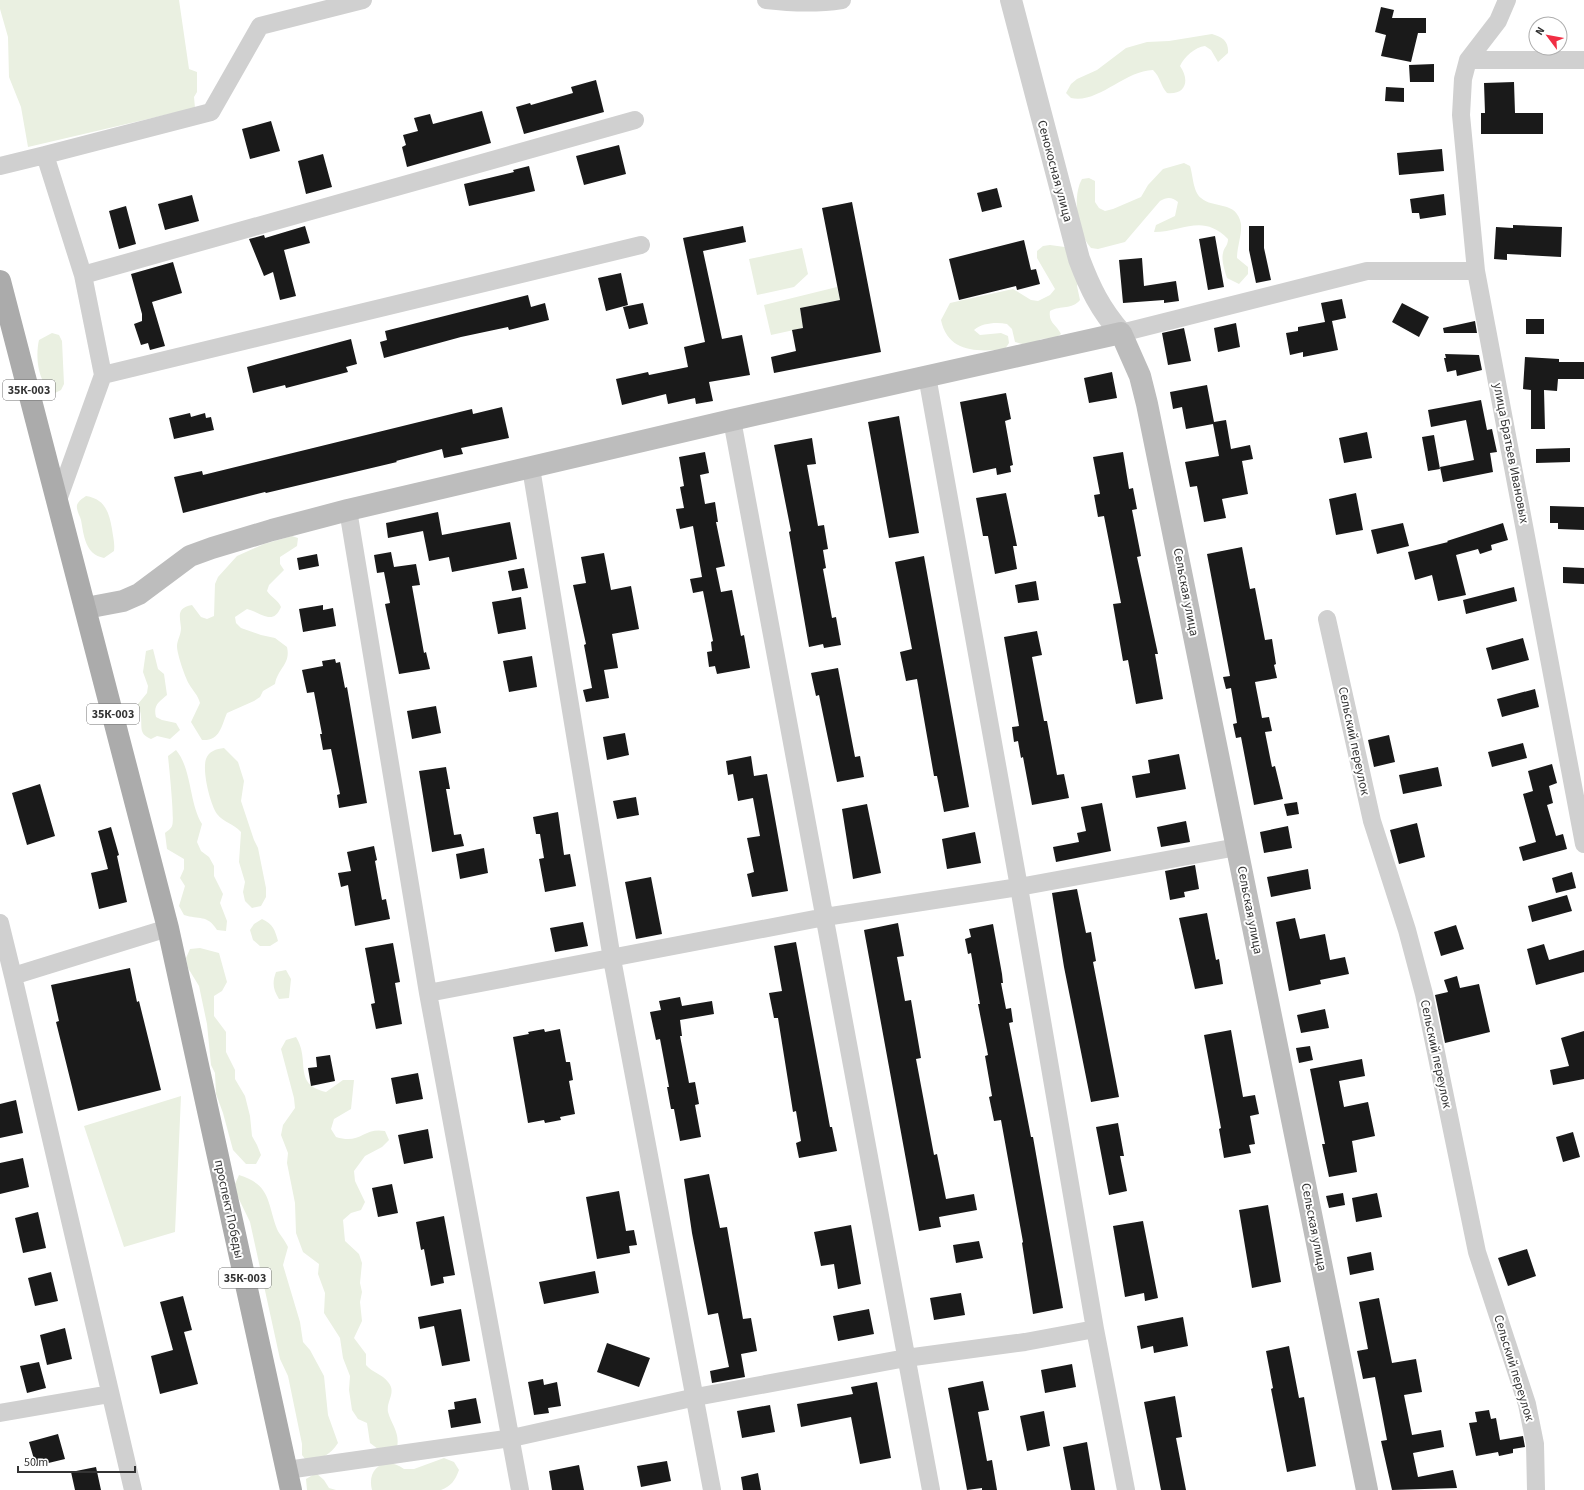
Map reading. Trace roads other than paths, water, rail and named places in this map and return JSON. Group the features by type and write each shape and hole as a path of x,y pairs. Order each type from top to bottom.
{"main road":[{"name":"35К-003","path":"0,281 168,928"},
{"path":"86,608 123,601 139,594 190,556 212,548 348,510 732,420 1121,333"},
{"name":"Сельская улица","path":"1121,333 1140,376 1148,404 1367,1490"},
{"name":"проспект Победы","path":"168,928 289,1480"}],"street":[{"path":"0,166 211,112 260,26 363,0"},
{"path":"766,0 795,4 832,1"},
{"name":"Сенокосная улица","path":"1011,0 1079,259 1091,291 1105,315 1121,333"},
{"path":"1468,60 1498,21 1507,0"},
{"path":"1468,60 1584,60"},
{"name":"улица Братьев Ивановых","path":"1468,60 1463,79 1460,115 1476,271 1581,817 1584,844"},
{"path":"83,275 636,120"},
{"path":"45,155 83,275 103,376 58,500"},
{"path":"103,376 641,245"},
{"path":"1121,333 1367,271 1476,271"},
{"path":"927,376 1019,887 1095,1329 1126,1490"},
{"path":"732,420 931,1490"},
{"path":"531,468 612,959 696,1397 712,1490"},
{"path":"348,510 428,993 512,1438 520,1490"},
{"name":"Сельский переулок","path":"1327,619 1372,821 1407,930 1424,994 1477,1252 1527,1404 1534,1444 1536,1490"},
{"path":"428,993 612,959 824,917 1019,887 1237,847"},
{"path":"0,923 4,957 13,976 132,1490"},
{"path":"13,976 168,928"},
{"path":"289,1480 512,1438 696,1397 906,1358 1025,1342 1095,1329"},
{"path":"0,1413 110,1394"}]}
